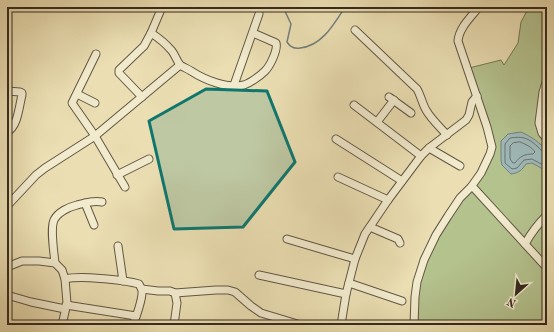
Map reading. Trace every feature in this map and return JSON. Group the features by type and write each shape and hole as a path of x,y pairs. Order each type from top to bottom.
{"street":[{"path":"142,97 119,73 119,70 144,46 162,7"},
{"path":"414,325 417,282 424,260 436,235 448,216 460,198 472,186 481,173 492,147 487,127 458,41 461,30 479,7"},
{"path":"234,85 259,14"},
{"path":"355,30 417,89 422,98 424,108 447,135"},
{"path":"151,33 165,43 180,65 201,77 218,84 234,85 244,85 258,77 266,70 273,58 277,46 276,43 253,33"},
{"path":"96,54 72,103 95,136 124,188"},
{"path":"7,206 36,175 95,136 180,65"},
{"path":"547,79 542,92 539,123 542,133 547,139"},
{"path":"7,91 20,92 22,95 15,123 11,130 7,132"},
{"path":"77,94 95,103"},
{"path":"341,325 346,294 365,234 421,156 429,148 466,120 469,115 472,102 477,96"},
{"path":"377,122 391,99 411,113"},
{"path":"354,105 421,156"},
{"path":"336,139 402,181"},
{"path":"429,148 460,166"},
{"path":"117,174 149,159"},
{"path":"338,177 388,200"},
{"path":"472,186 547,268"},
{"path":"55,263 52,227 54,218 73,206 95,201 102,202"},
{"path":"85,203 94,225"},
{"path":"525,244 538,223 547,215"},
{"path":"370,227 398,239 400,243"},
{"path":"286,239 356,259"},
{"path":"118,246 123,281"},
{"path":"7,267 22,261 39,261 55,263 62,270 65,279 67,303 62,325"},
{"path":"259,275 346,294"},
{"path":"65,279 73,277 91,278 139,284 142,289 133,325"},
{"path":"349,283 402,301"},
{"path":"142,289 170,291 175,293 228,290 235,292 261,313 300,325"},
{"path":"174,325 177,303 175,293"},
{"path":"7,295 31,302 136,316"}],"highlighted area":[{"path":"206,89 267,91 295,162 243,227 174,229 149,121"}],"green space":[{"path":"529,7 547,7 547,325 416,325 417,295 424,266 438,235 491,155 469,68 501,60 504,65 518,43 521,22"}],"water":[{"path":"521,132 535,140 547,151 547,176 543,169 532,163 526,164 520,171 511,174 502,165 501,141 508,134"}],"waterway":[{"path":"283,7 291,24 287,42 289,45 296,48 308,46 321,39 332,27 345,7"}]}
